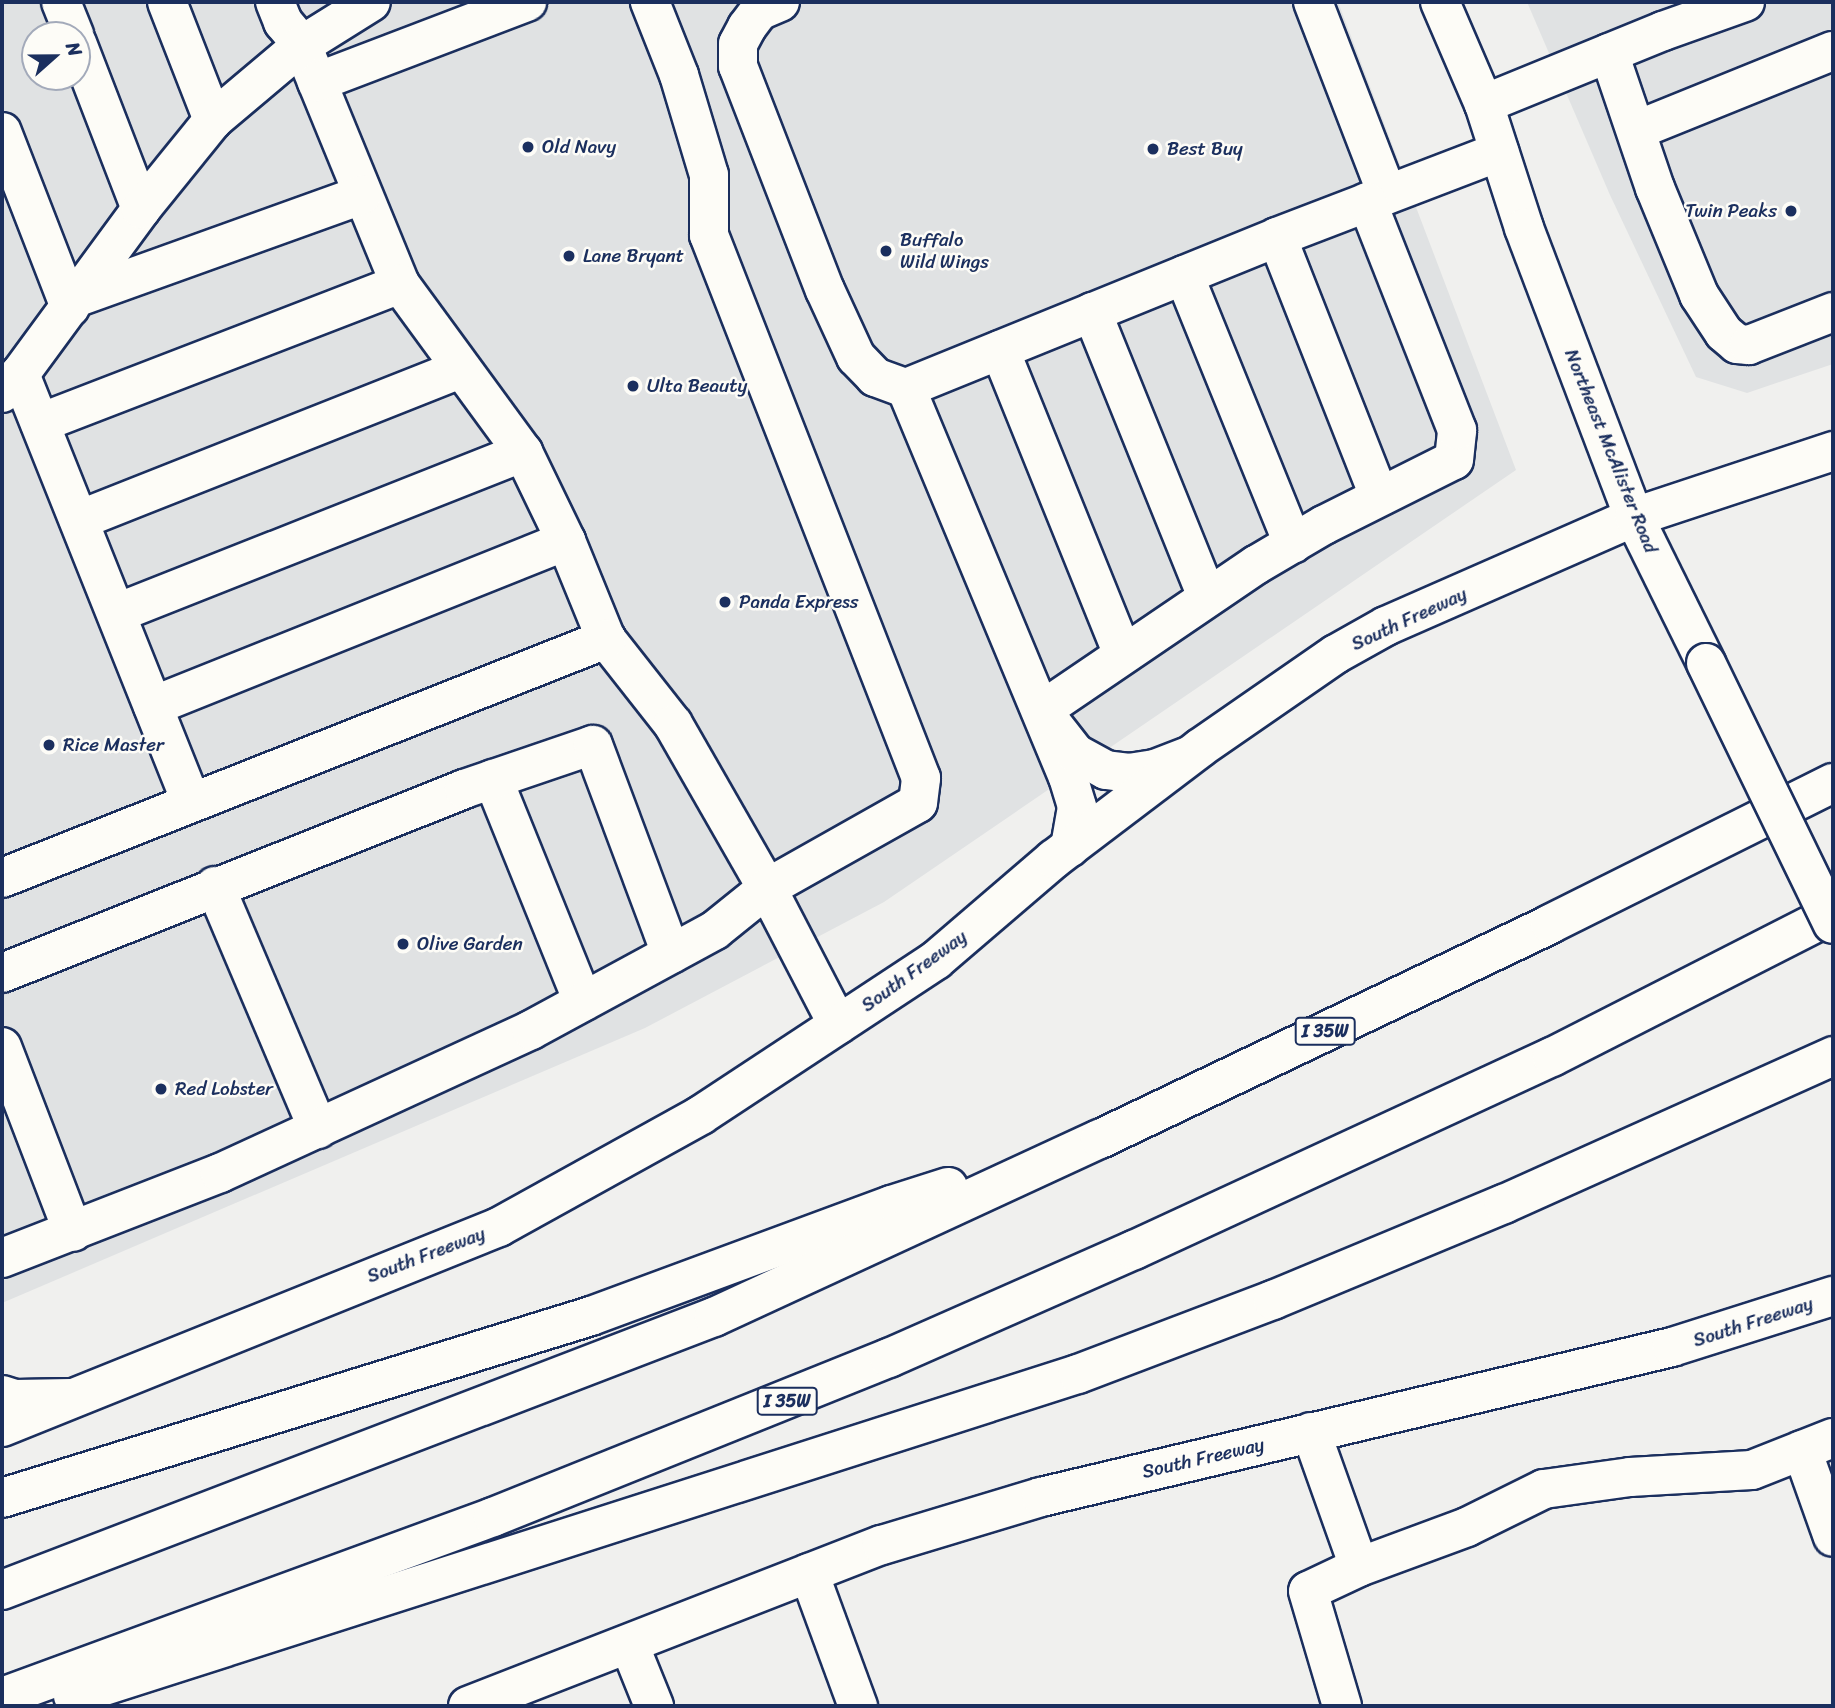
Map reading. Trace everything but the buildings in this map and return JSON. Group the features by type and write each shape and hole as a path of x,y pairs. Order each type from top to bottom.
{"main road":[{"path":"61,2 68,21"},
{"path":"167,2 214,120"},
{"path":"275,2 283,22 302,45 400,285 523,452 566,541 606,639 673,724 766,888 838,1025"},
{"path":"191,802 40,423 11,383 141,209 214,120 302,45 371,2"},
{"path":"317,82 527,2"},
{"path":"2,1258 220,1173 430,1079 583,1002 715,930 766,888 918,803 921,778 709,235 709,176 679,75 650,2"},
{"path":"780,2 759,11 747,27 738,44 738,66 825,290 856,357 875,377 906,388 1277,237 1499,152"},
{"path":"1041,710 1208,597 1293,544 1379,496 1454,460 1458,430 1377,198 1313,2"},
{"name":"Northeast McAlister Road","path":"1440,2 1484,103 1524,228 1634,517 1833,924"},
{"path":"1484,103 1609,53 1657,16 1745,2"},
{"path":"1637,130 1833,51"},
{"path":"1609,53 1655,188 1699,295 1724,333 1737,344 1749,345 1833,312"},
{"path":"91,79 141,209"},
{"path":"2,132 74,302"},
{"path":"74,302 362,195"},
{"path":"1277,237 1379,496"},
{"path":"1184,275 1293,544"},
{"path":"40,423 400,285"},
{"path":"1092,312 1208,597"},
{"path":"1000,350 1123,654"},
{"path":"79,520 461,369"},
{"path":"906,388 1068,777 1077,807 1070,847"},
{"name":"South Freeway","path":"2,1427 499,1227 701,1115 936,960 1070,847 1190,756 1336,654 1386,626 1634,517 1833,451"},
{"path":"117,613 523,452"},
{"path":"153,706 566,541"},
{"path":"2,878 606,639"},
{"path":"1041,710 1075,753 1106,770 1129,773 1154,769 1190,756"},
{"path":"2,973 215,886 493,779 593,745 671,954"},
{"path":"493,779 583,1002"},
{"name":"I 35W","path":"2,1590 714,1317 1100,1139 1538,930 1833,783"},
{"path":"215,886 318,1129"},
{"name":"I 35W","path":"2,1697 493,1517 876,1364 1134,1250 1552,1057 1833,914"},
{"path":"2,1047 73,1232"},
{"path":"40,1706 1078,1374 1273,1300 1504,1204 1833,1056"},
{"path":"2,1498 591,1316 891,1205 1100,1139"},
{"name":"South Freeway","path":"468,1706 882,1545 1041,1497 1311,1432 1478,1396 1672,1348 1833,1296"},
{"path":"2,1395 15,1399 73,1398"},
{"path":"1311,1432 1359,1567"},
{"path":"1342,1706 1308,1591 1359,1567 1466,1527 1544,1489 1630,1477 1752,1470 1818,1444 1833,1537"},
{"path":"809,1573 858,1706"},
{"path":"629,1644 654,1706"}],"shaded area":[{"path":"2,2 1338,2 1516,470 884,902 645,1028 2,1303"},
{"path":"1527,2 1833,2 1833,364 1747,393 1696,377 1610,195"}],"place":[{"name":"Old Navy","path":"528,147"},
{"name":"Best Buy","path":"1153,149"},
{"name":"Twin Peaks","path":"1791,211"},
{"name":"Buffalo Wild Wings","path":"886,251"},
{"name":"Lane Bryant","path":"569,256"},
{"name":"Ulta Beauty","path":"633,386"},
{"name":"Panda Express","path":"725,602"},
{"name":"Rice Master","path":"49,745"},
{"name":"Olive Garden","path":"403,944"},
{"name":"Red Lobster","path":"161,1089"}]}
